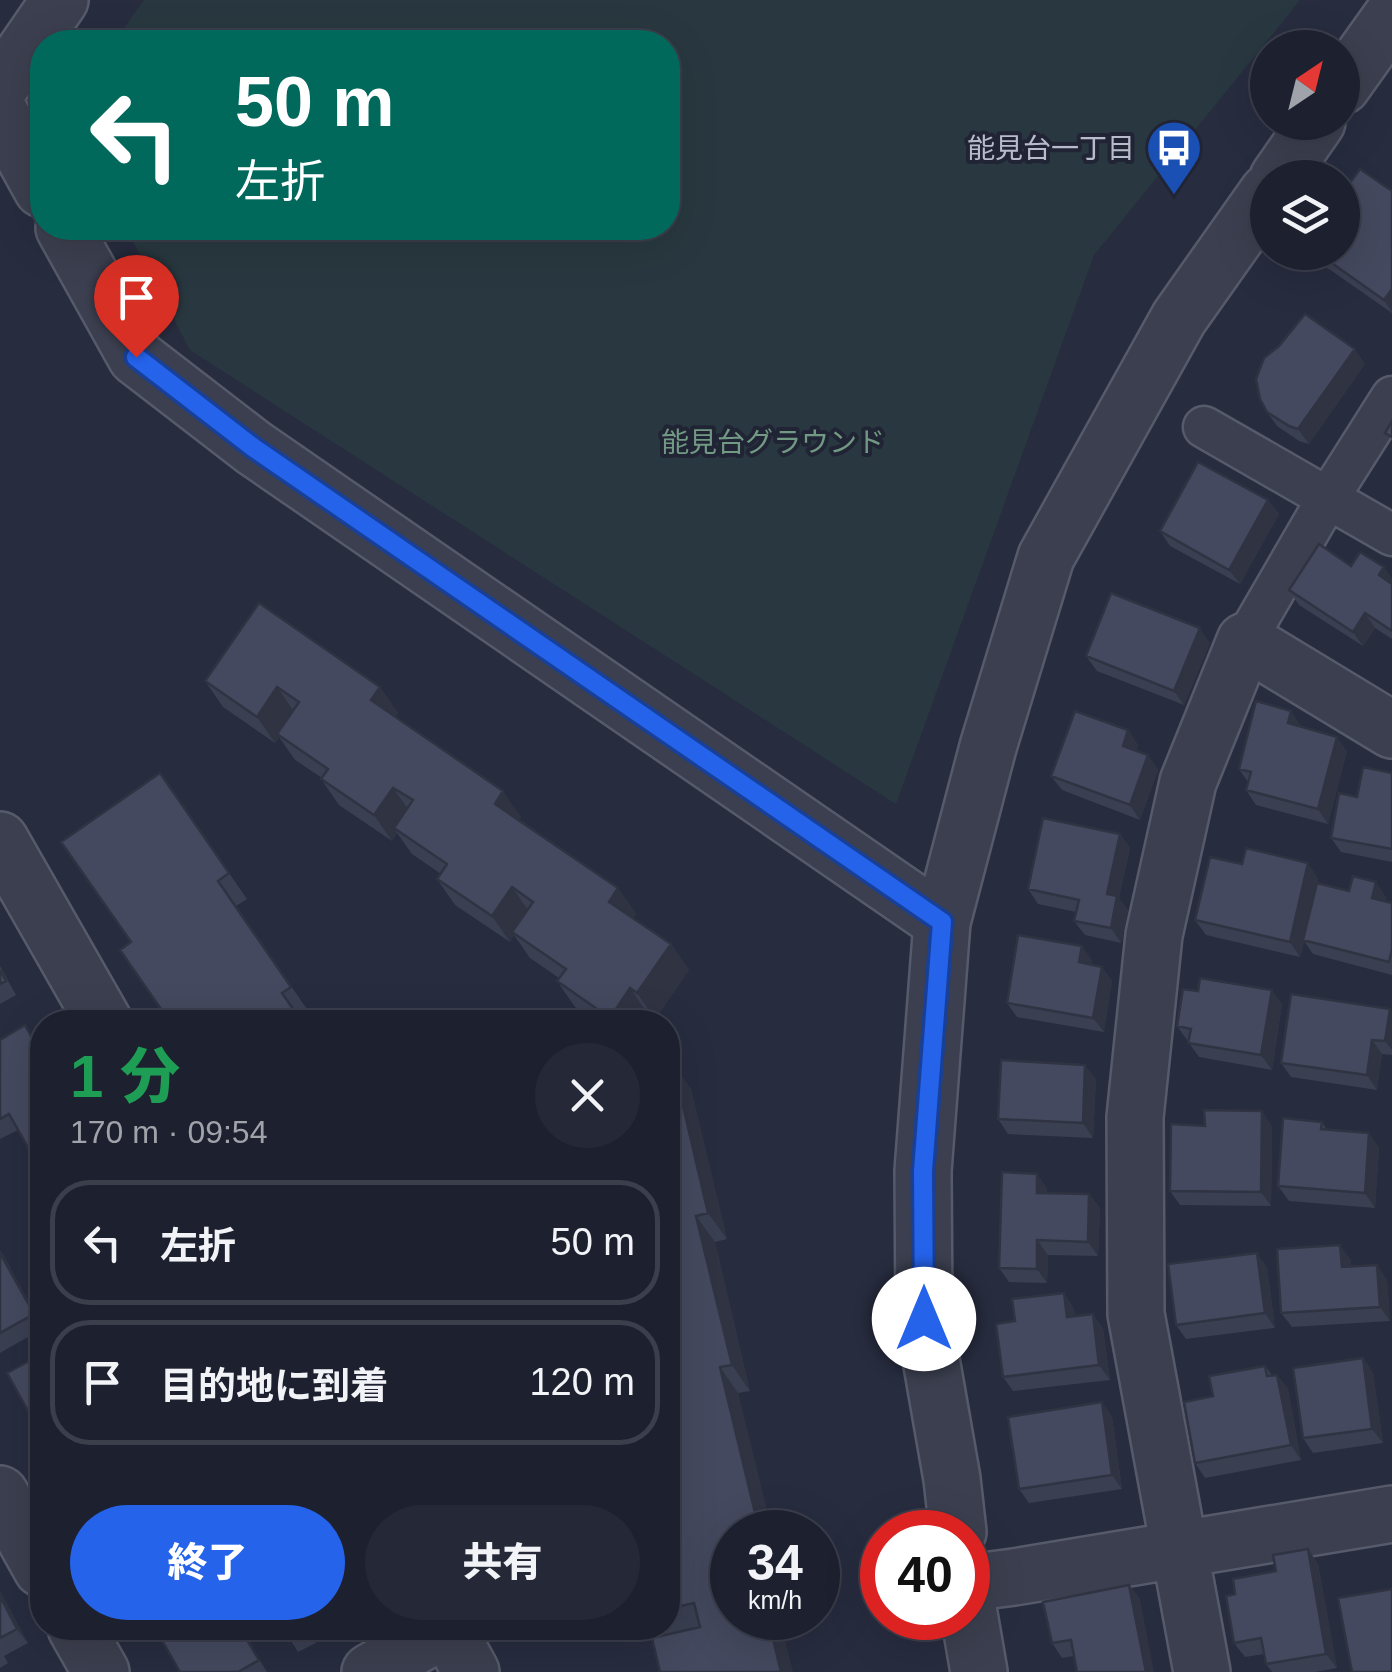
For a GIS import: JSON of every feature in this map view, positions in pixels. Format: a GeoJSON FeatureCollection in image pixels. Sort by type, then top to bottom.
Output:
{"type":"FeatureCollection","features":[{"type":"Feature","properties":{"kind":"street"},"geometry":{"type":"LineString","coordinates":[[40,30],[60,0]]}},
{"type":"Feature","properties":{"kind":"street"},"geometry":{"type":"LineString","coordinates":[[1360,61],[1392,16]]}},
{"type":"Feature","properties":{"kind":"street"},"geometry":{"type":"LineString","coordinates":[[0,88],[30,44]]}},
{"type":"Feature","properties":{"kind":"street"},"geometry":{"type":"LineString","coordinates":[[0,113],[30,167]]}},
{"type":"Feature","properties":{"kind":"street"},"geometry":{"type":"LineString","coordinates":[[956,1510],[924,1319],[923,1171],[942,922],[988,747],[1046,557],[1179,318],[1250,217]]}},
{"type":"Feature","properties":{"kind":"street"},"geometry":{"type":"LineString","coordinates":[[71,240],[136,357],[254,448],[942,922]]}},
{"type":"Feature","properties":{"kind":"street"},"geometry":{"type":"LineString","coordinates":[[1202,1672],[1136,1314],[1135,1117],[1154,935],[1188,782],[1245,641],[1392,397]]}},
{"type":"Feature","properties":{"kind":"street"},"geometry":{"type":"LineString","coordinates":[[1204,427],[1392,535]]}},
{"type":"Feature","properties":{"kind":"street"},"geometry":{"type":"LineString","coordinates":[[1245,641],[1392,730]]}},
{"type":"Feature","properties":{"kind":"street"},"geometry":{"type":"LineString","coordinates":[[2,849],[97,1010]]}},
{"type":"Feature","properties":{"kind":"street"},"geometry":{"type":"LineString","coordinates":[[0,1494],[30,1548]]}},
{"type":"Feature","properties":{"kind":"street"},"geometry":{"type":"LineString","coordinates":[[990,1581],[1392,1514]]}},
{"type":"Feature","properties":{"kind":"street"},"geometry":{"type":"LineString","coordinates":[[83,1640],[101,1672]]}},
{"type":"Feature","properties":{"kind":"street"},"geometry":{"type":"LineString","coordinates":[[370,1672],[426,1640]]}},
{"type":"Feature","properties":{"kind":"street"},"geometry":{"type":"LineString","coordinates":[[454,1640],[472,1672]]}},
{"type":"Feature","properties":{"kind":"street"},"geometry":{"type":"LineString","coordinates":[[974,1640],[979,1672]]}},
{"type":"Feature","properties":{"kind":"green space","name":"能見台グラウンド"},"geometry":{"type":"Polygon","coordinates":[[[144,0],[1300,0],[1276,30],[1250,30],[1250,62],[1094,255],[896,804],[190,350],[132,240],[680,240],[680,30],[123,30],[144,0]]]}},
{"type":"Feature","properties":{"kind":"building"},"geometry":{"type":"Polygon","coordinates":[[[1360,169],[1392,191],[1392,289],[1384,300],[1342,270],[1360,270],[1360,169]]]}},
{"type":"Feature","properties":{"kind":"building"},"geometry":{"type":"Polygon","coordinates":[[[1305,314],[1355,349],[1298,429],[1267,412],[1256,379],[1264,358],[1305,314]]]}},
{"type":"Feature","properties":{"kind":"building"},"geometry":{"type":"Polygon","coordinates":[[[1198,462],[1268,500],[1229,570],[1160,531],[1198,462]]]}},
{"type":"Feature","properties":{"kind":"building"},"geometry":{"type":"Polygon","coordinates":[[[1319,544],[1351,566],[1360,552],[1384,567],[1379,575],[1392,584],[1392,631],[1365,613],[1353,632],[1289,590],[1319,544]]]}},
{"type":"Feature","properties":{"kind":"building"},"geometry":{"type":"Polygon","coordinates":[[[1111,593],[1200,628],[1174,691],[1086,656],[1111,593]]]}},
{"type":"Feature","properties":{"kind":"building"},"geometry":{"type":"Polygon","coordinates":[[[259,603],[380,687],[371,700],[503,791],[495,804],[618,888],[609,902],[671,944],[637,993],[630,988],[615,1010],[599,1010],[557,981],[566,969],[512,932],[533,902],[512,887],[492,916],[437,879],[447,864],[394,828],[413,800],[393,788],[374,815],[321,779],[328,769],[277,734],[299,702],[277,687],[257,717],[205,681],[259,603]]]}},
{"type":"Feature","properties":{"kind":"building"},"geometry":{"type":"Polygon","coordinates":[[[1256,701],[1291,711],[1288,723],[1337,737],[1318,809],[1246,790],[1251,772],[1239,769],[1256,701]]]}},
{"type":"Feature","properties":{"kind":"building"},"geometry":{"type":"Polygon","coordinates":[[[1075,711],[1128,730],[1123,746],[1148,755],[1130,805],[1051,776],[1075,711]]]}},
{"type":"Feature","properties":{"kind":"building"},"geometry":{"type":"Polygon","coordinates":[[[1363,767],[1392,773],[1392,849],[1331,838],[1339,793],[1357,797],[1363,767]]]}},
{"type":"Feature","properties":{"kind":"building"},"geometry":{"type":"Polygon","coordinates":[[[160,773],[229,873],[218,881],[291,987],[282,993],[294,1010],[162,1010],[120,950],[131,942],[61,842],[160,773]]]}},
{"type":"Feature","properties":{"kind":"building"},"geometry":{"type":"Polygon","coordinates":[[[1043,818],[1120,834],[1107,894],[1117,896],[1111,928],[1074,921],[1079,900],[1028,889],[1043,818]]]}},
{"type":"Feature","properties":{"kind":"building"},"geometry":{"type":"Polygon","coordinates":[[[1246,848],[1308,863],[1290,942],[1195,920],[1210,857],[1242,864],[1246,848]]]}},
{"type":"Feature","properties":{"kind":"building"},"geometry":{"type":"Polygon","coordinates":[[[1353,876],[1376,882],[1372,898],[1392,903],[1389,962],[1303,940],[1317,883],[1349,891],[1353,876]]]}},
{"type":"Feature","properties":{"kind":"building"},"geometry":{"type":"Polygon","coordinates":[[[1018,935],[1082,946],[1079,962],[1102,967],[1093,1018],[1007,1003],[1018,935]]]}},
{"type":"Feature","properties":{"kind":"building"},"geometry":{"type":"Polygon","coordinates":[[[1200,978],[1272,990],[1261,1055],[1188,1043],[1191,1029],[1177,1026],[1183,989],[1198,991],[1200,978]]]}},
{"type":"Feature","properties":{"kind":"building"},"geometry":{"type":"Polygon","coordinates":[[[1291,994],[1390,1009],[1385,1041],[1372,1040],[1367,1075],[1281,1063],[1291,994]]]}},
{"type":"Feature","properties":{"kind":"building"},"geometry":{"type":"Polygon","coordinates":[[[25,1025],[30,1034],[30,1151],[9,1114],[0,1119],[0,1040],[25,1025]]]}},
{"type":"Feature","properties":{"kind":"building"},"geometry":{"type":"Polygon","coordinates":[[[1001,1060],[1085,1065],[1083,1123],[998,1119],[1001,1060]]]}},
{"type":"Feature","properties":{"kind":"building"},"geometry":{"type":"Polygon","coordinates":[[[680,1093],[708,1213],[696,1216],[732,1365],[720,1367],[754,1510],[710,1510],[710,1640],[773,1640],[781,1672],[660,1672],[652,1640],[680,1640],[680,1632],[700,1627],[694,1603],[680,1606],[680,1093]]]}},
{"type":"Feature","properties":{"kind":"building"},"geometry":{"type":"Polygon","coordinates":[[[1204,1110],[1262,1111],[1261,1192],[1170,1191],[1171,1124],[1205,1126],[1204,1110]]]}},
{"type":"Feature","properties":{"kind":"building"},"geometry":{"type":"Polygon","coordinates":[[[1283,1118],[1322,1122],[1321,1129],[1369,1133],[1365,1193],[1278,1186],[1283,1118]]]}},
{"type":"Feature","properties":{"kind":"building"},"geometry":{"type":"Polygon","coordinates":[[[1002,1172],[1037,1174],[1037,1193],[1089,1194],[1088,1242],[1037,1240],[1037,1269],[999,1268],[1002,1172]]]}},
{"type":"Feature","properties":{"kind":"building"},"geometry":{"type":"Polygon","coordinates":[[[1340,1245],[1342,1267],[1377,1265],[1380,1307],[1281,1313],[1277,1249],[1340,1245]]]}},
{"type":"Feature","properties":{"kind":"building"},"geometry":{"type":"Polygon","coordinates":[[[0,1253],[30,1307],[30,1316],[0,1333],[0,1253]]]}},
{"type":"Feature","properties":{"kind":"building"},"geometry":{"type":"Polygon","coordinates":[[[1257,1253],[1265,1313],[1176,1325],[1168,1264],[1257,1253]]]}},
{"type":"Feature","properties":{"kind":"building"},"geometry":{"type":"Polygon","coordinates":[[[1064,1293],[1067,1317],[1093,1314],[1099,1365],[1003,1377],[996,1324],[1015,1321],[1012,1299],[1064,1293]]]}},
{"type":"Feature","properties":{"kind":"building"},"geometry":{"type":"Polygon","coordinates":[[[1363,1358],[1372,1429],[1303,1438],[1293,1368],[1363,1358]]]}},
{"type":"Feature","properties":{"kind":"building"},"geometry":{"type":"Polygon","coordinates":[[[30,1361],[30,1414],[7,1373],[30,1361]]]}},
{"type":"Feature","properties":{"kind":"building"},"geometry":{"type":"Polygon","coordinates":[[[1265,1366],[1267,1376],[1277,1375],[1291,1445],[1195,1463],[1184,1402],[1213,1396],[1209,1376],[1265,1366]]]}},
{"type":"Feature","properties":{"kind":"building"},"geometry":{"type":"Polygon","coordinates":[[[1102,1402],[1112,1475],[1019,1489],[1008,1417],[1102,1402]]]}},
{"type":"Feature","properties":{"kind":"building"},"geometry":{"type":"Polygon","coordinates":[[[1308,1549],[1326,1654],[1266,1664],[1261,1638],[1234,1643],[1226,1596],[1235,1594],[1233,1579],[1276,1571],[1273,1555],[1308,1549]]]}},
{"type":"Feature","properties":{"kind":"building"},"geometry":{"type":"Polygon","coordinates":[[[1129,1585],[1146,1672],[1077,1672],[1071,1640],[1052,1643],[1043,1602],[1129,1585]]]}},
{"type":"Feature","properties":{"kind":"building"},"geometry":{"type":"Polygon","coordinates":[[[1392,1589],[1392,1672],[1352,1672],[1338,1598],[1392,1589]]]}},
{"type":"Feature","properties":{"kind":"building"},"geometry":{"type":"Polygon","coordinates":[[[0,1596],[17,1629],[0,1638],[0,1596]]]}},
{"type":"Feature","properties":{"kind":"building"},"geometry":{"type":"Polygon","coordinates":[[[162,1640],[247,1640],[259,1660],[238,1672],[180,1672],[162,1640]]]}},
{"type":"Feature","properties":{"kind":"place","name":"能見台一丁目"},"geometry":{"type":"Point","coordinates":[1174,197]}},
{"type":"Feature","properties":{"kind":"route"},"geometry":{"type":"LineString","coordinates":[[136,357],[254,448],[942,922],[923,1171],[924,1319]]}}]}
